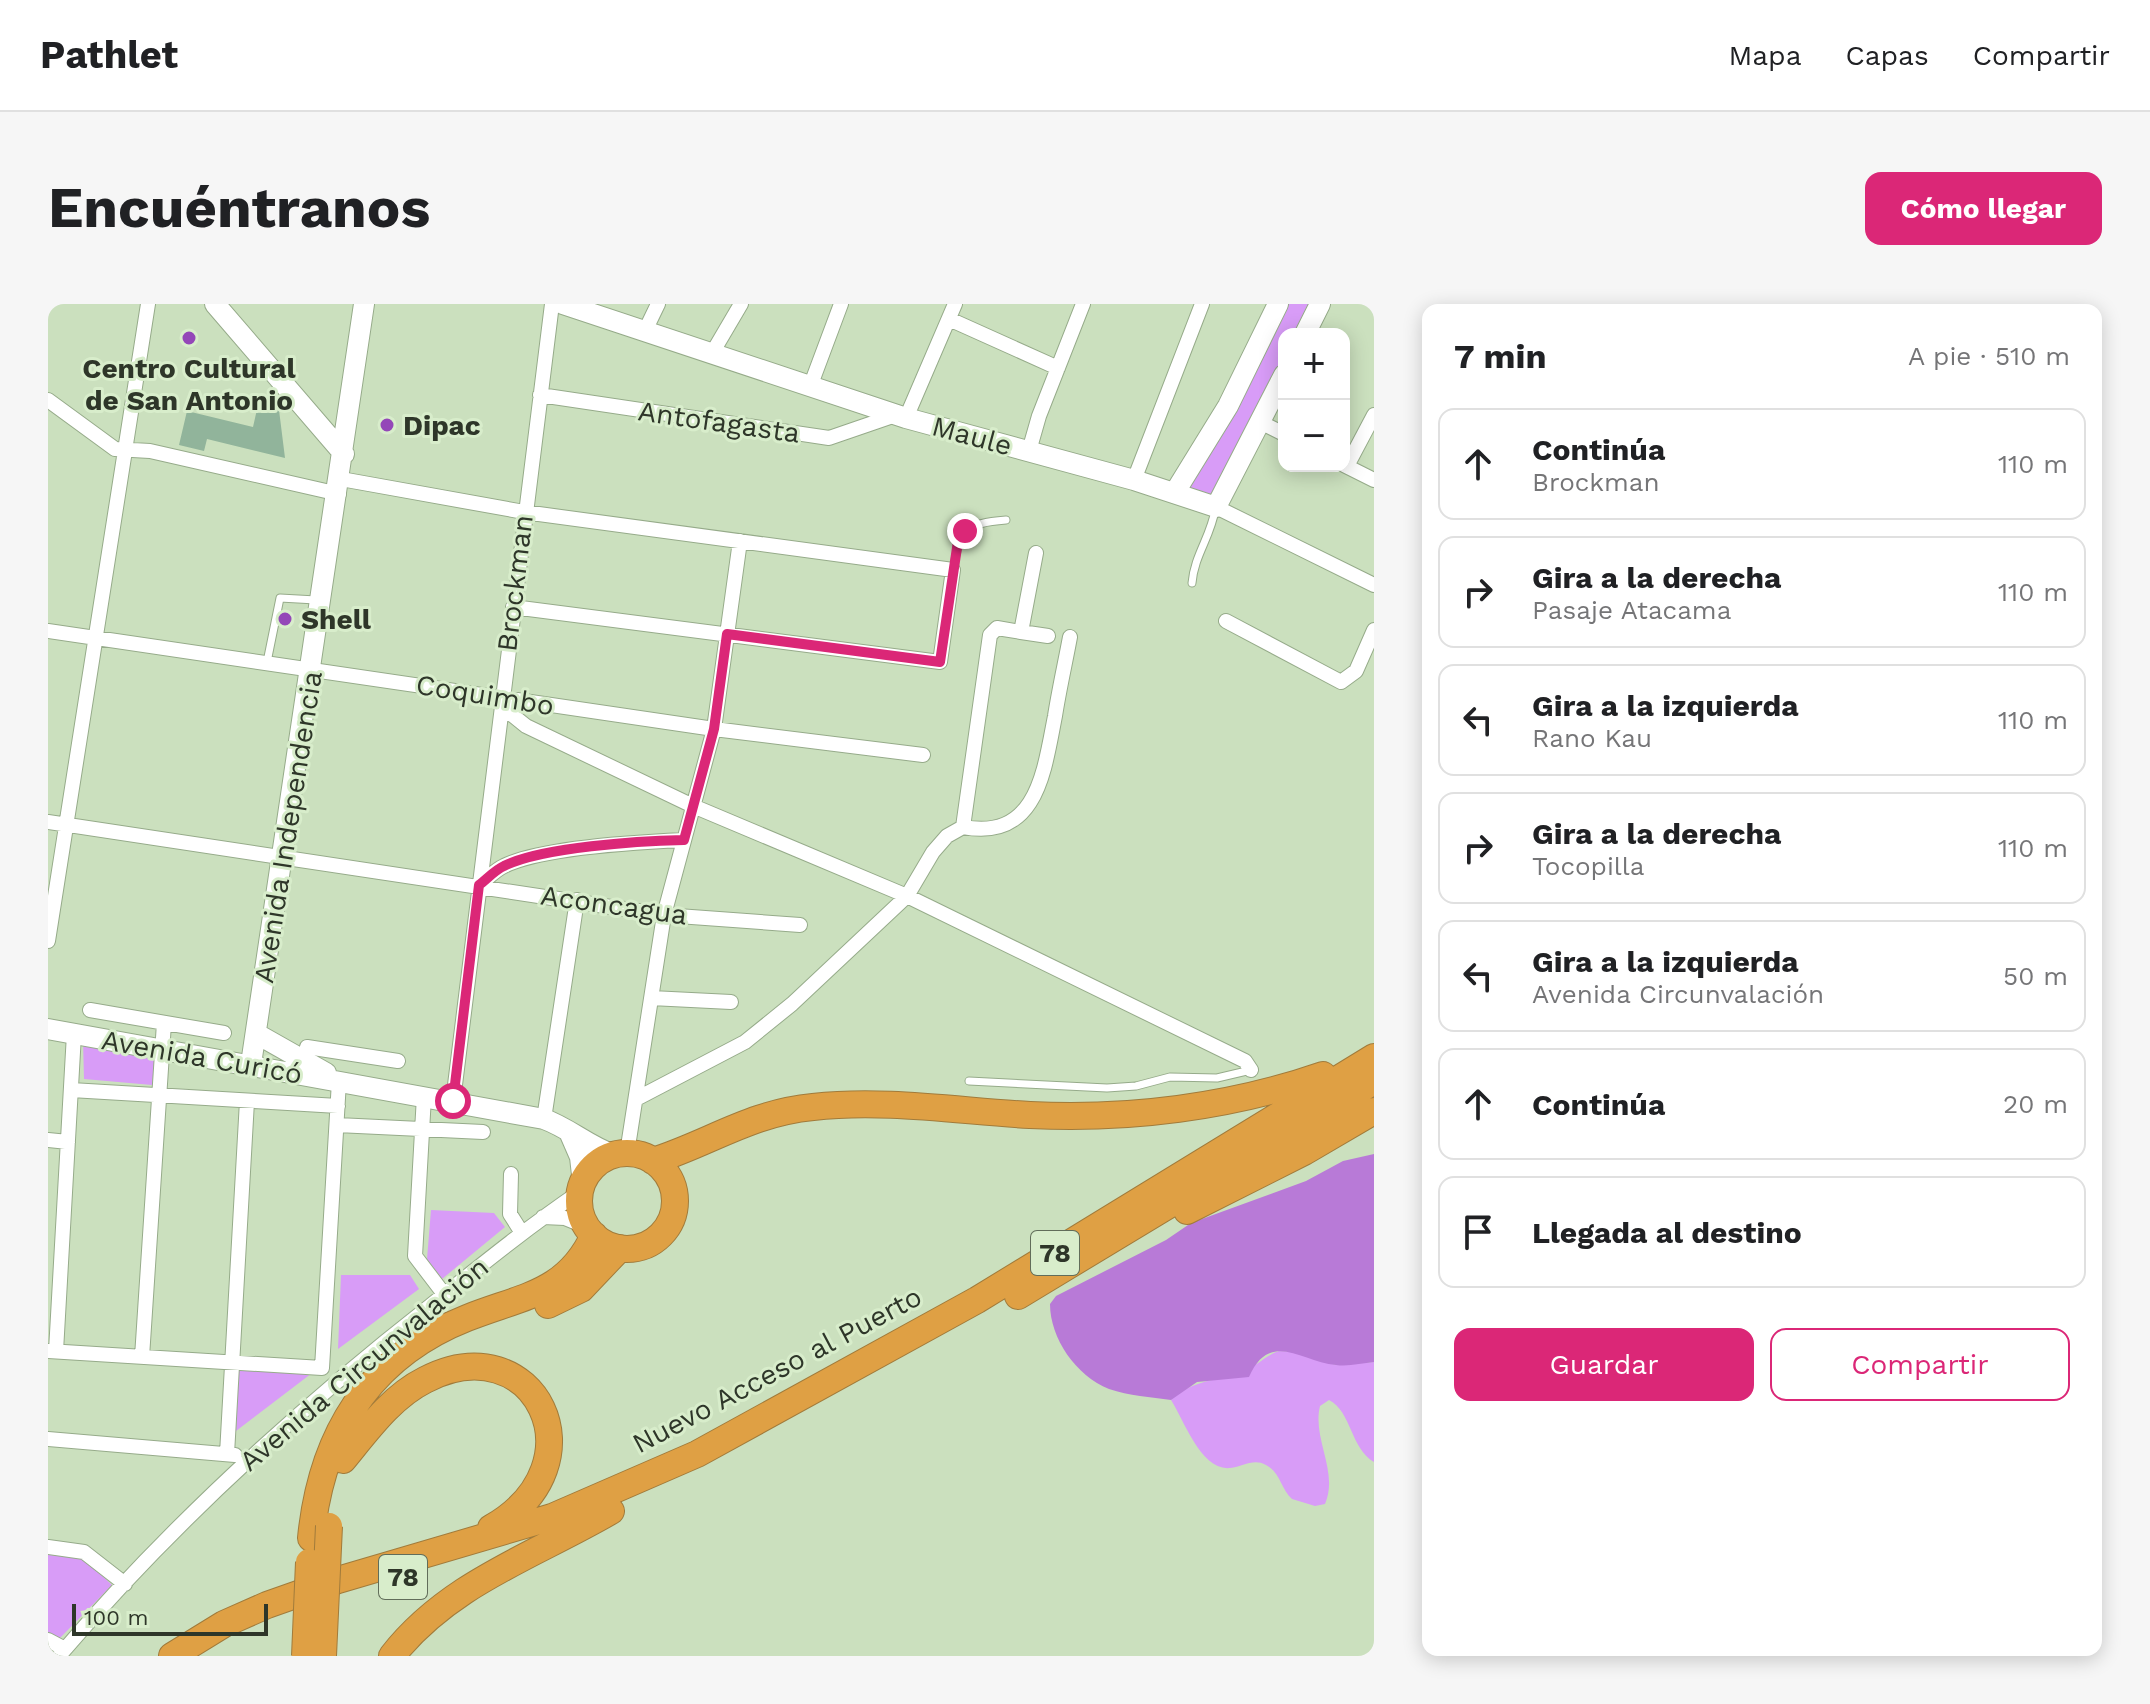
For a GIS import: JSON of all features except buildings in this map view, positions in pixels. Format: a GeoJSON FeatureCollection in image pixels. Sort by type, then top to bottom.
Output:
{"type":"FeatureCollection","features":[{"type":"Feature","properties":{"kind":"highway"},"geometry":{"type":"LineString","coordinates":[[620,1248],[591,1231],[580,1210],[582,1188],[595,1166],[620,1154],[653,1161],[740,1123],[810,1107],[862,1104],[1032,1115],[1128,1114],[1202,1104],[1284,1087],[1374,1056]]}},
{"type":"Feature","properties":{"kind":"highway","name":"Nuevo Acceso al Puerto"},"geometry":{"type":"LineString","coordinates":[[172,1656],[224,1624],[267,1605],[590,1502],[729,1437],[977,1300],[1374,1056]]}},
{"type":"Feature","properties":{"kind":"highway","name":"Nuevo Acceso al Puerto"},"geometry":{"type":"LineString","coordinates":[[200,1656],[278,1618],[611,1511],[704,1467],[1109,1243],[1374,1081]]}},
{"type":"Feature","properties":{"kind":"highway"},"geometry":{"type":"LineString","coordinates":[[1109,1243],[1234,1188],[1374,1111]]}},
{"type":"Feature","properties":{"kind":"highway"},"geometry":{"type":"LineString","coordinates":[[305,1656],[320,1532],[343,1460],[371,1409],[414,1365],[457,1339],[571,1295],[620,1248],[652,1242],[672,1218],[673,1186],[653,1161]]}},
{"type":"Feature","properties":{"kind":"highway"},"geometry":{"type":"LineString","coordinates":[[323,1656],[320,1532],[316,1496],[329,1450],[345,1419],[375,1378],[416,1344],[447,1326],[564,1279],[581,1261],[591,1231]]}},
{"type":"Feature","properties":{"kind":"highway"},"geometry":{"type":"LineString","coordinates":[[343,1460],[388,1408],[424,1380],[463,1367],[500,1370],[515,1378],[538,1402],[546,1418],[550,1454],[545,1472],[538,1487],[513,1514],[452,1548]]}},
{"type":"Feature","properties":{"kind":"highway"},"geometry":{"type":"LineString","coordinates":[[392,1656],[416,1628],[468,1586],[611,1511]]}},
{"type":"Feature","properties":{"kind":"main road"},"geometry":{"type":"LineString","coordinates":[[215,304],[344,454]]}},
{"type":"Feature","properties":{"kind":"main road","name":"Avenida Independencia"},"geometry":{"type":"LineString","coordinates":[[251,1064],[340,487],[364,304]]}},
{"type":"Feature","properties":{"kind":"main road","name":"Maule"},"geometry":{"type":"LineString","coordinates":[[563,304],[901,417],[1134,480],[1216,507]]}},
{"type":"Feature","properties":{"kind":"main road"},"geometry":{"type":"LineString","coordinates":[[1175,492],[1228,406],[1278,304]]}},
{"type":"Feature","properties":{"kind":"main road"},"geometry":{"type":"LineString","coordinates":[[1308,328],[1320,304]]}},
{"type":"Feature","properties":{"kind":"main road"},"geometry":{"type":"LineString","coordinates":[[1216,507],[1278,387]]}},
{"type":"Feature","properties":{"kind":"main road","name":"Avenida Curicó"},"geometry":{"type":"LineString","coordinates":[[48,1029],[544,1119],[560,1125],[570,1134],[620,1154]]}},
{"type":"Feature","properties":{"kind":"main road"},"geometry":{"type":"LineString","coordinates":[[257,1034],[348,1082]]}},
{"type":"Feature","properties":{"kind":"main road"},"geometry":{"type":"LineString","coordinates":[[570,1134],[582,1163],[582,1188]]}},
{"type":"Feature","properties":{"kind":"street"},"geometry":{"type":"LineString","coordinates":[[48,941],[148,304]]}},
{"type":"Feature","properties":{"kind":"street","name":"Brockman"},"geometry":{"type":"LineString","coordinates":[[453,1101],[552,304]]}},
{"type":"Feature","properties":{"kind":"street"},"geometry":{"type":"LineString","coordinates":[[644,333],[658,304]]}},
{"type":"Feature","properties":{"kind":"street"},"geometry":{"type":"LineString","coordinates":[[711,355],[741,304]]}},
{"type":"Feature","properties":{"kind":"street"},"geometry":{"type":"LineString","coordinates":[[810,387],[841,304]]}},
{"type":"Feature","properties":{"kind":"street"},"geometry":{"type":"LineString","coordinates":[[901,417],[955,304]]}},
{"type":"Feature","properties":{"kind":"street"},"geometry":{"type":"LineString","coordinates":[[1029,451],[1083,304]]}},
{"type":"Feature","properties":{"kind":"street"},"geometry":{"type":"LineString","coordinates":[[1134,480],[1202,304]]}},
{"type":"Feature","properties":{"kind":"street"},"geometry":{"type":"LineString","coordinates":[[949,319],[1058,368]]}},
{"type":"Feature","properties":{"kind":"street","name":"Antofagasta"},"geometry":{"type":"LineString","coordinates":[[540,395],[829,438],[901,417]]}},
{"type":"Feature","properties":{"kind":"street"},"geometry":{"type":"LineString","coordinates":[[48,400],[104,442],[124,451],[150,451],[340,487],[953,570],[940,662],[513,607]]}},
{"type":"Feature","properties":{"kind":"street"},"geometry":{"type":"LineString","coordinates":[[1350,459],[1374,415]]}},
{"type":"Feature","properties":{"kind":"street"},"geometry":{"type":"LineString","coordinates":[[1260,422],[1278,431]]}},
{"type":"Feature","properties":{"kind":"street"},"geometry":{"type":"LineString","coordinates":[[1350,468],[1374,480]]}},
{"type":"Feature","properties":{"kind":"street","name":"Maule"},"geometry":{"type":"LineString","coordinates":[[1216,507],[1374,585]]}},
{"type":"Feature","properties":{"kind":"street"},"geometry":{"type":"LineString","coordinates":[[620,1154],[636,1099],[664,915],[714,729],[740,541]]}},
{"type":"Feature","properties":{"kind":"street"},"geometry":{"type":"LineString","coordinates":[[1021,632],[1036,553]]}},
{"type":"Feature","properties":{"kind":"street"},"geometry":{"type":"LineString","coordinates":[[1226,621],[1341,682],[1356,671],[1374,630]]}},
{"type":"Feature","properties":{"kind":"street"},"geometry":{"type":"LineString","coordinates":[[963,827],[990,635],[997,628],[1048,636]]}},
{"type":"Feature","properties":{"kind":"street","name":"Coquimbo"},"geometry":{"type":"LineString","coordinates":[[48,631],[714,729],[923,755]]}},
{"type":"Feature","properties":{"kind":"street"},"geometry":{"type":"LineString","coordinates":[[636,1099],[745,1042],[792,1004],[907,896],[933,852],[947,836],[963,827],[997,829],[1015,820],[1030,804],[1049,751],[1070,637]]}},
{"type":"Feature","properties":{"kind":"street"},"geometry":{"type":"LineString","coordinates":[[502,698],[511,714],[526,726],[693,806],[907,896],[1245,1061],[1251,1070]]}},
{"type":"Feature","properties":{"kind":"street","name":"Aconcagua"},"geometry":{"type":"LineString","coordinates":[[48,822],[664,915],[800,925]]}},
{"type":"Feature","properties":{"kind":"street"},"geometry":{"type":"LineString","coordinates":[[479,885],[504,866],[529,859],[618,844],[684,840]]}},
{"type":"Feature","properties":{"kind":"street"},"geometry":{"type":"LineString","coordinates":[[544,1119],[577,900]]}},
{"type":"Feature","properties":{"kind":"street"},"geometry":{"type":"LineString","coordinates":[[651,998],[731,1002]]}},
{"type":"Feature","properties":{"kind":"street","name":"Avenida Curicó"},"geometry":{"type":"LineString","coordinates":[[90,1010],[224,1033]]}},
{"type":"Feature","properties":{"kind":"street"},"geometry":{"type":"LineString","coordinates":[[142,1357],[164,1023]]}},
{"type":"Feature","properties":{"kind":"street"},"geometry":{"type":"LineString","coordinates":[[74,1034],[68,1142],[55,1254],[52,1351],[322,1368]]}},
{"type":"Feature","properties":{"kind":"street","name":"Avenida Curicó"},"geometry":{"type":"LineString","coordinates":[[307,1047],[398,1061]]}},
{"type":"Feature","properties":{"kind":"street"},"geometry":{"type":"LineString","coordinates":[[332,1383],[322,1368],[338,1106],[361,1056]]}},
{"type":"Feature","properties":{"kind":"street","name":"Avenida Curicó"},"geometry":{"type":"LineString","coordinates":[[71,1090],[338,1106]]}},
{"type":"Feature","properties":{"kind":"street"},"geometry":{"type":"LineString","coordinates":[[424,1096],[415,1256],[444,1294]]}},
{"type":"Feature","properties":{"kind":"street"},"geometry":{"type":"LineString","coordinates":[[227,1454],[247,1101]]}},
{"type":"Feature","properties":{"kind":"street"},"geometry":{"type":"LineString","coordinates":[[337,1125],[483,1132]]}},
{"type":"Feature","properties":{"kind":"street"},"geometry":{"type":"LineString","coordinates":[[48,1140],[68,1142]]}},
{"type":"Feature","properties":{"kind":"street"},"geometry":{"type":"LineString","coordinates":[[511,1174],[510,1214],[522,1233]]}},
{"type":"Feature","properties":{"kind":"street","name":"Avenida Circunvalación"},"geometry":{"type":"LineString","coordinates":[[62,1652],[250,1457],[332,1383],[582,1188]]}},
{"type":"Feature","properties":{"kind":"street"},"geometry":{"type":"LineString","coordinates":[[543,1217],[565,1218],[591,1231]]}},
{"type":"Feature","properties":{"kind":"street"},"geometry":{"type":"LineString","coordinates":[[48,1439],[250,1457]]}},
{"type":"Feature","properties":{"kind":"street"},"geometry":{"type":"LineString","coordinates":[[48,1547],[74,1549],[92,1556],[125,1584]]}},
{"type":"Feature","properties":{"kind":"street"},"geometry":{"type":"LineString","coordinates":[[48,1640],[62,1652]]}},
{"type":"Feature","properties":{"kind":"lane"},"geometry":{"type":"LineString","coordinates":[[1192,583],[1194,562],[1213,524],[1216,507]]}},
{"type":"Feature","properties":{"kind":"lane"},"geometry":{"type":"LineString","coordinates":[[953,570],[958,541],[965,531],[987,522],[1006,520]]}},
{"type":"Feature","properties":{"kind":"lane"},"geometry":{"type":"LineString","coordinates":[[267,662],[280,598],[322,601]]}},
{"type":"Feature","properties":{"kind":"lane"},"geometry":{"type":"LineString","coordinates":[[969,1081],[1107,1088],[1136,1086],[1170,1077],[1217,1078],[1251,1070]]}},
{"type":"Feature","properties":{"kind":"shaded area"},"geometry":{"type":"Polygon","coordinates":[[[1287,304],[1313,304],[1301,328],[1278,328],[1278,375],[1214,500],[1186,488],[1287,304]]]}},
{"type":"Feature","properties":{"kind":"shaded area"},"geometry":{"type":"Polygon","coordinates":[[[83,1040],[155,1055],[152,1085],[84,1079],[83,1040]]]}},
{"type":"Feature","properties":{"kind":"shaded area"},"geometry":{"type":"Polygon","coordinates":[[[1374,1154],[1374,1362],[1336,1365],[1277,1351],[1267,1354],[1257,1363],[1249,1377],[1197,1382],[1171,1400],[1109,1389],[1086,1375],[1067,1354],[1051,1317],[1050,1304],[1056,1296],[1166,1240],[1191,1223],[1306,1181],[1343,1161],[1374,1154]]]}},
{"type":"Feature","properties":{"kind":"shaded area"},"geometry":{"type":"Polygon","coordinates":[[[431,1210],[494,1213],[505,1227],[442,1279],[427,1259],[431,1210]]]}},
{"type":"Feature","properties":{"kind":"shaded area"},"geometry":{"type":"Polygon","coordinates":[[[341,1275],[410,1275],[419,1289],[338,1349],[341,1275]]]}},
{"type":"Feature","properties":{"kind":"shaded area"},"geometry":{"type":"Polygon","coordinates":[[[1279,1351],[1298,1352],[1336,1365],[1374,1362],[1374,1462],[1360,1448],[1337,1406],[1329,1400],[1320,1406],[1319,1431],[1329,1479],[1325,1504],[1315,1506],[1292,1499],[1271,1468],[1261,1463],[1230,1468],[1210,1461],[1194,1443],[1171,1400],[1190,1387],[1242,1372],[1279,1351]]]}},
{"type":"Feature","properties":{"kind":"shaded area"},"geometry":{"type":"Polygon","coordinates":[[[239,1366],[316,1370],[236,1431],[239,1366]]]}},
{"type":"Feature","properties":{"kind":"shaded area"},"geometry":{"type":"Polygon","coordinates":[[[48,1555],[82,1557],[112,1585],[59,1639],[48,1634],[48,1555]]]}},
{"type":"Feature","properties":{"kind":"place","name":"Centro Cultural de San Antonio"},"geometry":{"type":"Point","coordinates":[189,338]}},
{"type":"Feature","properties":{"kind":"place","name":"Dipac"},"geometry":{"type":"Point","coordinates":[387,425]}},
{"type":"Feature","properties":{"kind":"place","name":"Shell"},"geometry":{"type":"Point","coordinates":[285,619]}},
{"type":"Feature","properties":{"kind":"route"},"geometry":{"type":"LineString","coordinates":[[453,1101],[479,885],[504,866],[529,859],[585,848],[684,840],[714,729],[727,634],[940,662],[958,541],[965,531]]}}]}
